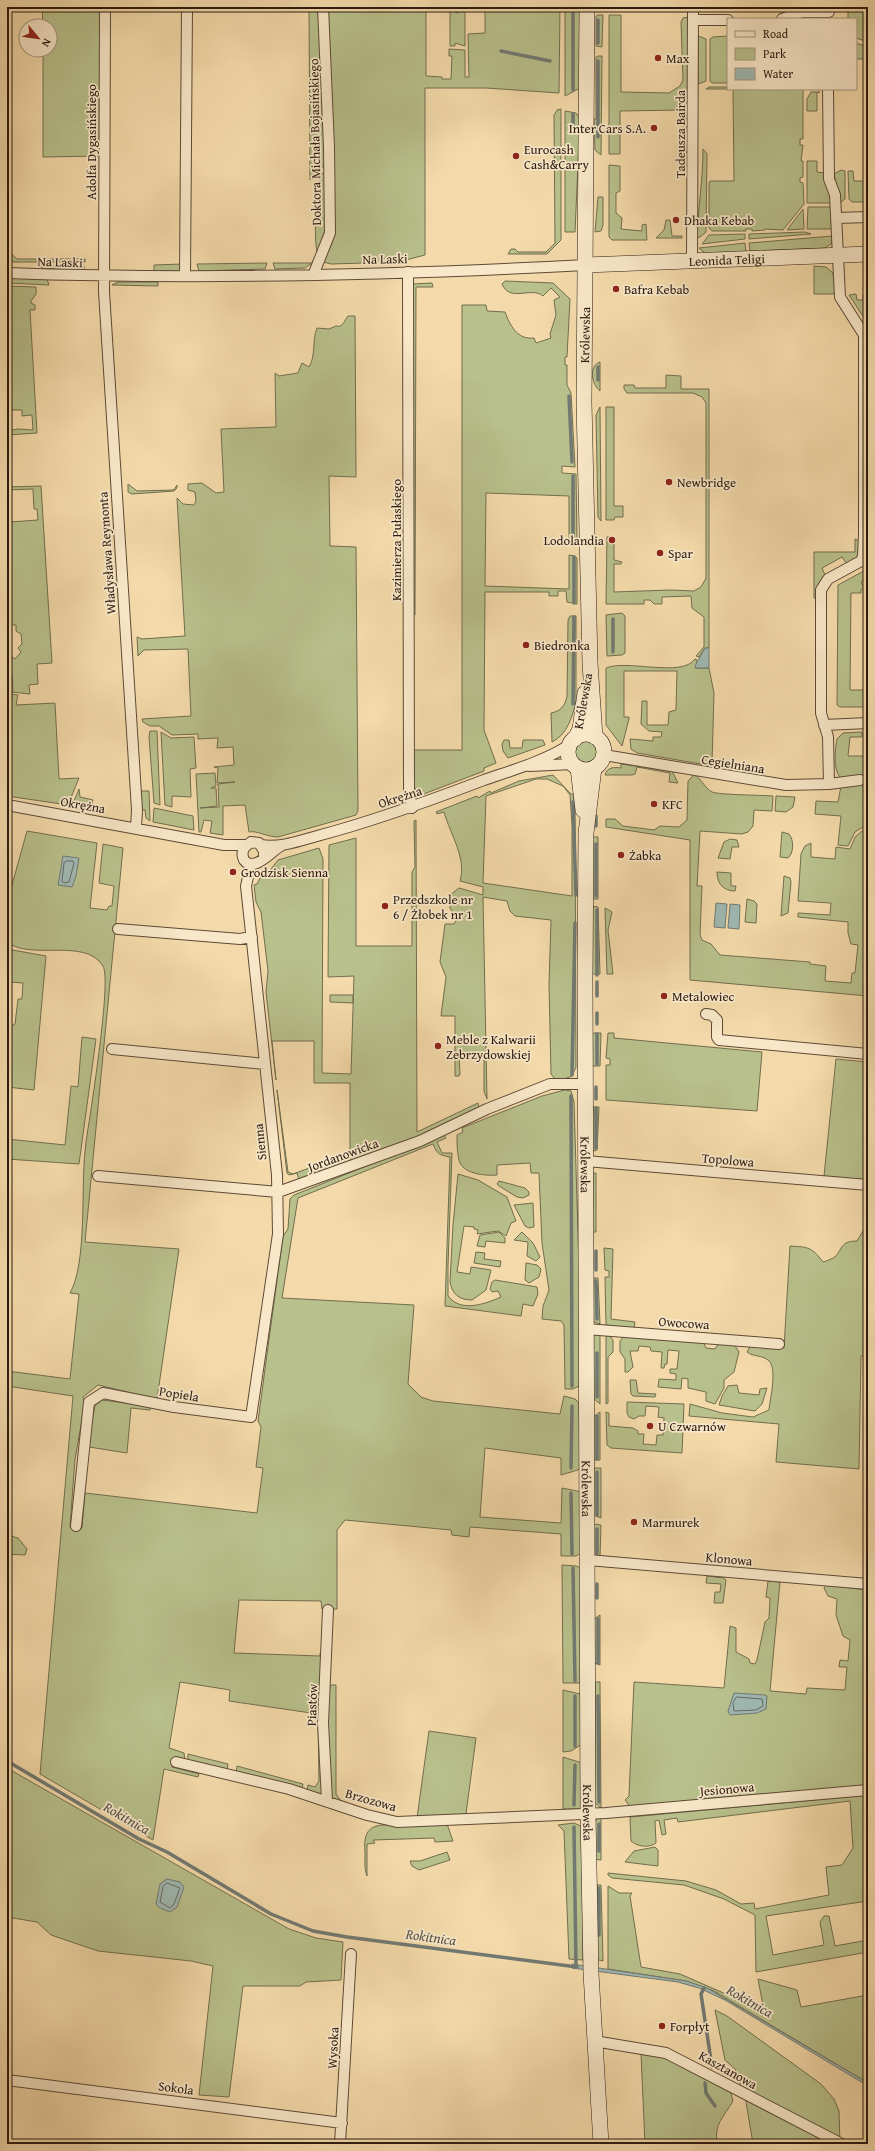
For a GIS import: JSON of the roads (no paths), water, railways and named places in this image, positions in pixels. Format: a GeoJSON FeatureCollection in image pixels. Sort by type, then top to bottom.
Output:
{"type":"FeatureCollection","features":[{"type":"Feature","properties":{"kind":"main road","name":"Królewska"},"geometry":{"type":"LineString","coordinates":[[587,7],[584,402],[590,663],[595,737]]}},
{"type":"Feature","properties":{"kind":"main road","name":"Leonida Teligi"},"geometry":{"type":"LineString","coordinates":[[586,265],[868,254]]}},
{"type":"Feature","properties":{"kind":"main road","name":"Królewska"},"geometry":{"type":"LineString","coordinates":[[573,741],[580,729],[590,663]]}},
{"type":"Feature","properties":{"kind":"main road"},"geometry":{"type":"LineString","coordinates":[[585,734],[595,737],[602,744],[604,754],[602,760],[594,768],[585,770],[575,766],[569,754],[573,741],[585,734]]}},
{"type":"Feature","properties":{"kind":"main road","name":"Królewska"},"geometry":{"type":"LineString","coordinates":[[575,766],[586,833]]}},
{"type":"Feature","properties":{"kind":"main road","name":"Królewska"},"geometry":{"type":"LineString","coordinates":[[594,768],[586,833],[588,1814],[590,1972],[601,2144]]}},
{"type":"Feature","properties":{"kind":"street","name":"Adolfa Dygasińskiego"},"geometry":{"type":"LineString","coordinates":[[104,7],[105,276]]}},
{"type":"Feature","properties":{"kind":"street"},"geometry":{"type":"LineString","coordinates":[[184,276],[187,7]]}},
{"type":"Feature","properties":{"kind":"street","name":"Doktora Michała Bojasińskiego"},"geometry":{"type":"LineString","coordinates":[[314,273],[330,233],[330,147],[323,7]]}},
{"type":"Feature","properties":{"kind":"street","name":"Tadeusza Bairda"},"geometry":{"type":"LineString","coordinates":[[692,262],[693,7]]}},
{"type":"Feature","properties":{"kind":"street"},"geometry":{"type":"LineString","coordinates":[[785,18],[802,12],[829,13]]}},
{"type":"Feature","properties":{"kind":"street"},"geometry":{"type":"LineString","coordinates":[[694,20],[727,20]]}},
{"type":"Feature","properties":{"kind":"street"},"geometry":{"type":"LineString","coordinates":[[828,90],[829,179],[835,195],[840,299],[864,335],[866,534],[862,561],[828,579],[821,590],[820,713],[828,743],[829,784]]}},
{"type":"Feature","properties":{"kind":"street"},"geometry":{"type":"LineString","coordinates":[[837,218],[868,217]]}},
{"type":"Feature","properties":{"kind":"street","name":"Na Laski"},"geometry":{"type":"LineString","coordinates":[[7,273],[105,276],[184,276],[408,272],[586,265]]}},
{"type":"Feature","properties":{"kind":"street","name":"Kazimierza Pułaskiego"},"geometry":{"type":"LineString","coordinates":[[408,272],[409,793],[412,808]]}},
{"type":"Feature","properties":{"kind":"street","name":"Władysława Reymonta"},"geometry":{"type":"LineString","coordinates":[[105,276],[104,292],[136,802],[136,828]]}},
{"type":"Feature","properties":{"kind":"street"},"geometry":{"type":"LineString","coordinates":[[824,725],[868,723]]}},
{"type":"Feature","properties":{"kind":"street","name":"Okrężna"},"geometry":{"type":"LineString","coordinates":[[264,858],[272,851],[285,844],[412,808],[560,751],[573,741]]}},
{"type":"Feature","properties":{"kind":"street","name":"Cegielniana"},"geometry":{"type":"LineString","coordinates":[[604,754],[776,784],[829,784],[860,780]]}},
{"type":"Feature","properties":{"kind":"street","name":"Okrężna"},"geometry":{"type":"LineString","coordinates":[[520,767],[575,766]]}},
{"type":"Feature","properties":{"kind":"street","name":"Okrężna"},"geometry":{"type":"LineString","coordinates":[[7,806],[136,828],[244,850]]}},
{"type":"Feature","properties":{"kind":"street"},"geometry":{"type":"LineString","coordinates":[[253,842],[261,845],[264,851],[264,858],[258,863],[251,864],[245,860],[244,850],[253,842]]}},
{"type":"Feature","properties":{"kind":"street","name":"Okrężna"},"geometry":{"type":"LineString","coordinates":[[261,845],[285,844]]}},
{"type":"Feature","properties":{"kind":"street","name":"Sienna"},"geometry":{"type":"LineString","coordinates":[[251,864],[246,886],[278,1192],[278,1234],[251,1417]]}},
{"type":"Feature","properties":{"kind":"street"},"geometry":{"type":"LineString","coordinates":[[118,929],[240,939],[252,937]]}},
{"type":"Feature","properties":{"kind":"street"},"geometry":{"type":"LineString","coordinates":[[706,1014],[712,1015],[717,1020],[717,1038],[719,1040],[868,1054]]}},
{"type":"Feature","properties":{"kind":"street"},"geometry":{"type":"LineString","coordinates":[[112,1049],[265,1064]]}},
{"type":"Feature","properties":{"kind":"street","name":"Jordanowicka"},"geometry":{"type":"LineString","coordinates":[[98,1176],[278,1192],[420,1141],[487,1109],[550,1084],[586,1084]]}},
{"type":"Feature","properties":{"kind":"street","name":"Topolowa"},"geometry":{"type":"LineString","coordinates":[[586,1161],[868,1185]]}},
{"type":"Feature","properties":{"kind":"street","name":"Owocowa"},"geometry":{"type":"LineString","coordinates":[[586,1329],[779,1344]]}},
{"type":"Feature","properties":{"kind":"street","name":"Popiela"},"geometry":{"type":"LineString","coordinates":[[76,1526],[89,1402],[103,1393],[174,1407],[251,1417]]}},
{"type":"Feature","properties":{"kind":"street","name":"Klonowa"},"geometry":{"type":"LineString","coordinates":[[588,1560],[868,1584]]}},
{"type":"Feature","properties":{"kind":"street","name":"Piastów"},"geometry":{"type":"LineString","coordinates":[[327,1800],[324,1723],[328,1610]]}},
{"type":"Feature","properties":{"kind":"street","name":"Brzozowa"},"geometry":{"type":"LineString","coordinates":[[176,1762],[327,1800],[367,1815],[397,1822],[588,1814]]}},
{"type":"Feature","properties":{"kind":"street","name":"Jesionowa"},"geometry":{"type":"LineString","coordinates":[[588,1814],[868,1790]]}},
{"type":"Feature","properties":{"kind":"street","name":"Wysoka"},"geometry":{"type":"LineString","coordinates":[[340,2144],[351,1954]]}},
{"type":"Feature","properties":{"kind":"street","name":"Kasztanowa"},"geometry":{"type":"LineString","coordinates":[[594,2041],[666,2053],[842,2144]]}},
{"type":"Feature","properties":{"kind":"street","name":"Sokola"},"geometry":{"type":"LineString","coordinates":[[7,2080],[342,2123]]}},
{"type":"Feature","properties":{"kind":"water"},"geometry":{"type":"Polygon","coordinates":[[[705,648],[709,648],[709,668],[695,668],[696,664],[705,648]]]}},
{"type":"Feature","properties":{"kind":"water"},"geometry":{"type":"Polygon","coordinates":[[[63,856],[79,858],[76,876],[72,887],[58,885],[63,856]]]}},
{"type":"Feature","properties":{"kind":"water"},"geometry":{"type":"Polygon","coordinates":[[[716,903],[727,904],[725,928],[714,927],[716,903]]]}},
{"type":"Feature","properties":{"kind":"water"},"geometry":{"type":"Polygon","coordinates":[[[730,904],[740,905],[739,929],[728,928],[730,904]]]}},
{"type":"Feature","properties":{"kind":"water"},"geometry":{"type":"Polygon","coordinates":[[[734,1693],[767,1696],[766,1709],[757,1713],[730,1715],[728,1711],[734,1693]]]}},
{"type":"Feature","properties":{"kind":"water"},"geometry":{"type":"Polygon","coordinates":[[[167,1879],[180,1882],[184,1887],[177,1907],[170,1912],[160,1908],[156,1904],[160,1884],[167,1879]]]}},
{"type":"Feature","properties":{"kind":"water"},"geometry":{"type":"Polygon","coordinates":[[[572,1964],[686,1981],[707,1988],[868,2083],[868,2086],[725,2000],[699,1988],[678,1982],[572,1968],[572,1964]]]}},
{"type":"Feature","properties":{"kind":"waterway"},"geometry":{"type":"LineString","coordinates":[[573,7],[573,90]]}},
{"type":"Feature","properties":{"kind":"waterway"},"geometry":{"type":"LineString","coordinates":[[598,20],[598,43]]}},
{"type":"Feature","properties":{"kind":"waterway"},"geometry":{"type":"LineString","coordinates":[[501,51],[550,61]]}},
{"type":"Feature","properties":{"kind":"waterway"},"geometry":{"type":"LineString","coordinates":[[598,61],[598,137]]}},
{"type":"Feature","properties":{"kind":"waterway"},"geometry":{"type":"LineString","coordinates":[[573,114],[573,129]]}},
{"type":"Feature","properties":{"kind":"waterway"},"geometry":{"type":"LineString","coordinates":[[598,367],[598,380]]}},
{"type":"Feature","properties":{"kind":"waterway"},"geometry":{"type":"LineString","coordinates":[[569,396],[572,462]]}},
{"type":"Feature","properties":{"kind":"waterway"},"geometry":{"type":"LineString","coordinates":[[573,476],[573,537]]}},
{"type":"Feature","properties":{"kind":"waterway"},"geometry":{"type":"LineString","coordinates":[[574,557],[574,603]]}},
{"type":"Feature","properties":{"kind":"waterway"},"geometry":{"type":"LineString","coordinates":[[573,704],[574,617]]}},
{"type":"Feature","properties":{"kind":"waterway"},"geometry":{"type":"LineString","coordinates":[[613,619],[613,652]]}},
{"type":"Feature","properties":{"kind":"waterway"},"geometry":{"type":"LineString","coordinates":[[573,802],[576,895]]}},
{"type":"Feature","properties":{"kind":"waterway"},"geometry":{"type":"LineString","coordinates":[[596,816],[596,826]]}},
{"type":"Feature","properties":{"kind":"waterway"},"geometry":{"type":"LineString","coordinates":[[596,844],[596,896]]}},
{"type":"Feature","properties":{"kind":"waterway"},"geometry":{"type":"LineString","coordinates":[[597,910],[597,975]]}},
{"type":"Feature","properties":{"kind":"waterway"},"geometry":{"type":"LineString","coordinates":[[572,1075],[575,923]]}},
{"type":"Feature","properties":{"kind":"waterway"},"geometry":{"type":"LineString","coordinates":[[597,982],[597,996]]}},
{"type":"Feature","properties":{"kind":"waterway"},"geometry":{"type":"LineString","coordinates":[[597,1013],[597,1024]]}},
{"type":"Feature","properties":{"kind":"waterway"},"geometry":{"type":"LineString","coordinates":[[597,1034],[597,1064]]}},
{"type":"Feature","properties":{"kind":"waterway"},"geometry":{"type":"LineString","coordinates":[[596,1087],[596,1099]]}},
{"type":"Feature","properties":{"kind":"waterway"},"geometry":{"type":"LineString","coordinates":[[571,1096],[572,1386]]}},
{"type":"Feature","properties":{"kind":"waterway"},"geometry":{"type":"LineString","coordinates":[[596,1108],[596,1148]]}},
{"type":"Feature","properties":{"kind":"waterway"},"geometry":{"type":"LineString","coordinates":[[596,1251],[596,1270]]}},
{"type":"Feature","properties":{"kind":"waterway"},"geometry":{"type":"LineString","coordinates":[[596,1281],[597,1319]]}},
{"type":"Feature","properties":{"kind":"waterway"},"geometry":{"type":"LineString","coordinates":[[597,1353],[597,1397]]}},
{"type":"Feature","properties":{"kind":"waterway"},"geometry":{"type":"LineString","coordinates":[[571,1468],[572,1406]]}},
{"type":"Feature","properties":{"kind":"waterway"},"geometry":{"type":"LineString","coordinates":[[597,1416],[597,1459]]}},
{"type":"Feature","properties":{"kind":"waterway"},"geometry":{"type":"LineString","coordinates":[[597,1472],[597,1515]]}},
{"type":"Feature","properties":{"kind":"waterway"},"geometry":{"type":"LineString","coordinates":[[571,1493],[572,1554]]}},
{"type":"Feature","properties":{"kind":"waterway"},"geometry":{"type":"LineString","coordinates":[[597,1529],[597,1553]]}},
{"type":"Feature","properties":{"kind":"waterway"},"geometry":{"type":"LineString","coordinates":[[573,1568],[575,1681]]}},
{"type":"Feature","properties":{"kind":"waterway"},"geometry":{"type":"LineString","coordinates":[[597,1584],[597,1598]]}},
{"type":"Feature","properties":{"kind":"waterway"},"geometry":{"type":"LineString","coordinates":[[598,1619],[598,1663]]}},
{"type":"Feature","properties":{"kind":"waterway"},"geometry":{"type":"LineString","coordinates":[[575,1696],[575,1746]]}},
{"type":"Feature","properties":{"kind":"waterway"},"geometry":{"type":"LineString","coordinates":[[598,1696],[599,1802]]}},
{"type":"Feature","properties":{"kind":"waterway","name":"Rokitnica"},"geometry":{"type":"LineString","coordinates":[[7,1761],[139,1839],[167,1852],[271,1914],[313,1931],[347,1937],[577,1967]]}},
{"type":"Feature","properties":{"kind":"waterway"},"geometry":{"type":"LineString","coordinates":[[574,1805],[575,1765]]}},
{"type":"Feature","properties":{"kind":"waterway"},"geometry":{"type":"LineString","coordinates":[[599,1824],[599,1851]]}},
{"type":"Feature","properties":{"kind":"waterway"},"geometry":{"type":"LineString","coordinates":[[574,1827],[576,1967]]}},
{"type":"Feature","properties":{"kind":"waterway"},"geometry":{"type":"LineString","coordinates":[[599,1888],[599,1935]]}},
{"type":"Feature","properties":{"kind":"waterway"},"geometry":{"type":"LineString","coordinates":[[704,1988],[701,1994],[712,2067]]}},
{"type":"Feature","properties":{"kind":"waterway"},"geometry":{"type":"LineString","coordinates":[[705,2083],[706,2093],[715,2106]]}},
{"type":"Feature","properties":{"kind":"place","name":"Max"},"geometry":{"type":"Point","coordinates":[658,58]}},
{"type":"Feature","properties":{"kind":"place","name":"Inter Cars S.A."},"geometry":{"type":"Point","coordinates":[654,128]}},
{"type":"Feature","properties":{"kind":"place","name":"Eurocash Cash&Carry"},"geometry":{"type":"Point","coordinates":[516,156]}},
{"type":"Feature","properties":{"kind":"place","name":"Dhaka Kebab"},"geometry":{"type":"Point","coordinates":[676,220]}},
{"type":"Feature","properties":{"kind":"place","name":"Bafra Kebab"},"geometry":{"type":"Point","coordinates":[616,289]}},
{"type":"Feature","properties":{"kind":"place","name":"Newbridge"},"geometry":{"type":"Point","coordinates":[669,482]}},
{"type":"Feature","properties":{"kind":"place","name":"Lodolandia"},"geometry":{"type":"Point","coordinates":[612,540]}},
{"type":"Feature","properties":{"kind":"place","name":"Spar"},"geometry":{"type":"Point","coordinates":[660,553]}},
{"type":"Feature","properties":{"kind":"place","name":"Biedronka"},"geometry":{"type":"Point","coordinates":[526,645]}},
{"type":"Feature","properties":{"kind":"place","name":"KFC"},"geometry":{"type":"Point","coordinates":[654,804]}},
{"type":"Feature","properties":{"kind":"place","name":"Żabka"},"geometry":{"type":"Point","coordinates":[621,855]}},
{"type":"Feature","properties":{"kind":"place","name":"Grodzisk Sienna"},"geometry":{"type":"Point","coordinates":[233,872]}},
{"type":"Feature","properties":{"kind":"place","name":"Przedszkole nr 6 / Żłobek nr 1"},"geometry":{"type":"Point","coordinates":[385,906]}},
{"type":"Feature","properties":{"kind":"place","name":"Metalowiec"},"geometry":{"type":"Point","coordinates":[664,996]}},
{"type":"Feature","properties":{"kind":"place","name":"Meble z Kalwarii Zebrzydowskiej"},"geometry":{"type":"Point","coordinates":[438,1046]}},
{"type":"Feature","properties":{"kind":"place","name":"U Czwarnów"},"geometry":{"type":"Point","coordinates":[650,1426]}},
{"type":"Feature","properties":{"kind":"place","name":"Marmurek"},"geometry":{"type":"Point","coordinates":[634,1522]}},
{"type":"Feature","properties":{"kind":"place","name":"Forpłyt"},"geometry":{"type":"Point","coordinates":[662,2026]}}]}
